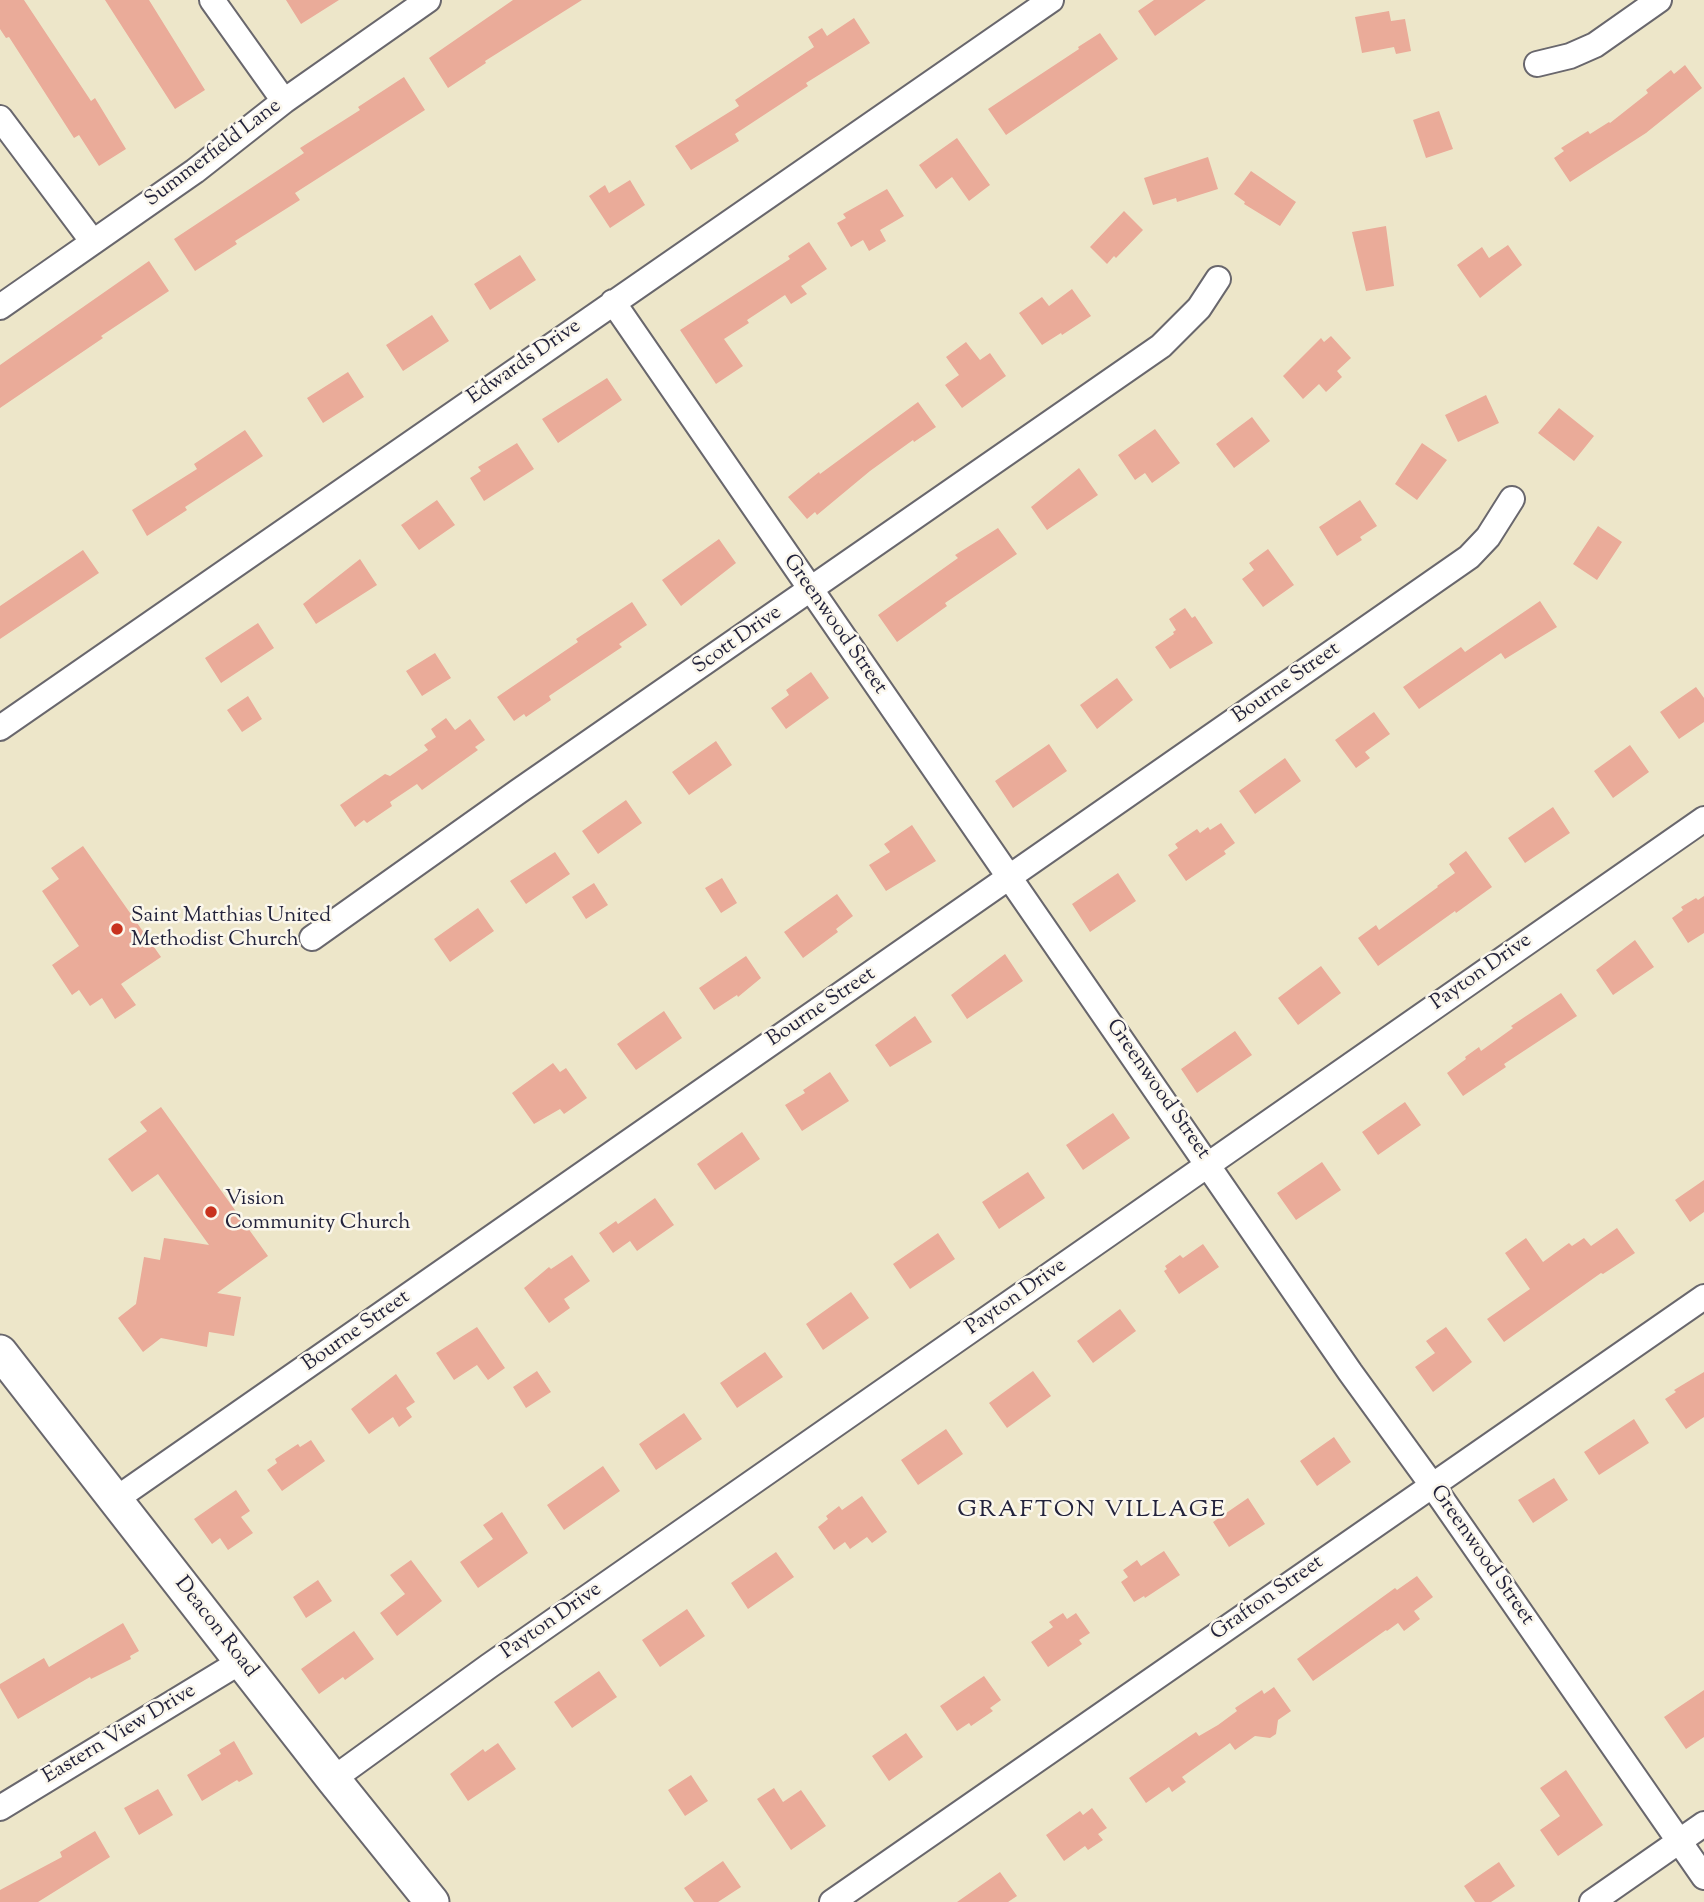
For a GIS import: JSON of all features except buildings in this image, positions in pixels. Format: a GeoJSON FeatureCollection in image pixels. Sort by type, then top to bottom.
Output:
{"type":"FeatureCollection","features":[{"type":"Feature","properties":{"kind":"main road","name":"Deacon Road"},"geometry":{"type":"LineString","coordinates":[[0,1352],[240,1662],[432,1902]]}},
{"type":"Feature","properties":{"kind":"street"},"geometry":{"type":"LineString","coordinates":[[212,0],[284,101]]}},
{"type":"Feature","properties":{"kind":"street","name":"Summerfield Lane"},"geometry":{"type":"LineString","coordinates":[[0,307],[194,171],[284,101],[428,0]]}},
{"type":"Feature","properties":{"kind":"street","name":"Edwards Drive"},"geometry":{"type":"LineString","coordinates":[[0,728],[1051,0]]}},
{"type":"Feature","properties":{"kind":"street"},"geometry":{"type":"LineString","coordinates":[[1537,64],[1570,56],[1595,44],[1659,0]]}},
{"type":"Feature","properties":{"kind":"street"},"geometry":{"type":"LineString","coordinates":[[0,118],[93,242]]}},
{"type":"Feature","properties":{"kind":"street","name":"Scott Drive"},"geometry":{"type":"LineString","coordinates":[[312,938],[1161,346],[1199,308],[1218,279]]}},
{"type":"Feature","properties":{"kind":"street","name":"Greenwood Street"},"geometry":{"type":"LineString","coordinates":[[613,302],[1350,1372],[1432,1485],[1704,1877]]}},
{"type":"Feature","properties":{"kind":"street","name":"Bourne Street"},"geometry":{"type":"LineString","coordinates":[[116,1499],[1469,557],[1488,537],[1512,499]]}},
{"type":"Feature","properties":{"kind":"street","name":"Payton Drive"},"geometry":{"type":"LineString","coordinates":[[333,1779],[489,1666],[1704,819]]}},
{"type":"Feature","properties":{"kind":"street","name":"Grafton Street"},"geometry":{"type":"LineString","coordinates":[[831,1902],[1704,1297]]}},
{"type":"Feature","properties":{"kind":"street","name":"Eastern View Drive"},"geometry":{"type":"LineString","coordinates":[[0,1808],[240,1662]]}},
{"type":"Feature","properties":{"kind":"street"},"geometry":{"type":"LineString","coordinates":[[1592,1902],[1704,1824]]}},
{"type":"Feature","properties":{"kind":"place","name":"Saint Matthias United Methodist Church"},"geometry":{"type":"Point","coordinates":[117,929]}},
{"type":"Feature","properties":{"kind":"place","name":"Vision Community Church"},"geometry":{"type":"Point","coordinates":[211,1212]}},
{"type":"Feature","properties":{"kind":"district","name":"GRAFTON VILLAGE"},"geometry":{"type":"Point","coordinates":[1092,1512]}}]}
